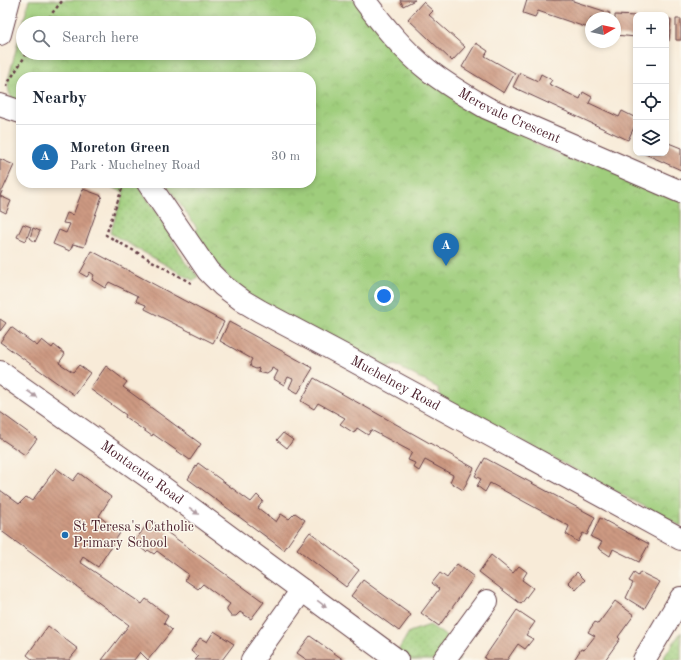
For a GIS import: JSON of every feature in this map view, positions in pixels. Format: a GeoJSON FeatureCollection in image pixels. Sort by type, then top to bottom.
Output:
{"type":"FeatureCollection","features":[{"type":"Feature","properties":{"kind":"street"},"geometry":{"type":"LineString","coordinates":[[0,34],[9,0]]}},
{"type":"Feature","properties":{"kind":"street","name":"Merevale Crescent"},"geometry":{"type":"LineString","coordinates":[[364,0],[388,30],[421,63],[464,95],[487,108],[681,192]]}},
{"type":"Feature","properties":{"kind":"street","name":"Muchelney Road"},"geometry":{"type":"LineString","coordinates":[[151,188],[208,271],[223,286],[242,301],[681,539]]}},
{"type":"Feature","properties":{"kind":"street","name":"Montacute Road"},"geometry":{"type":"LineString","coordinates":[[0,372],[160,485],[397,660]]}},
{"type":"Feature","properties":{"kind":"street"},"geometry":{"type":"LineString","coordinates":[[252,660],[302,590]]}},
{"type":"Feature","properties":{"kind":"street"},"geometry":{"type":"LineString","coordinates":[[644,660],[681,598]]}},
{"type":"Feature","properties":{"kind":"street"},"geometry":{"type":"LineString","coordinates":[[444,660],[487,601]]}},
{"type":"Feature","properties":{"kind":"path"},"geometry":{"type":"LineString","coordinates":[[50,16],[63,0]]}},
{"type":"Feature","properties":{"kind":"path"},"geometry":{"type":"LineString","coordinates":[[8,107],[8,83],[23,60]]}},
{"type":"Feature","properties":{"kind":"path"},"geometry":{"type":"LineString","coordinates":[[122,188],[106,235],[195,285],[208,271]]}},
{"type":"Feature","properties":{"kind":"green space"},"geometry":{"type":"Polygon","coordinates":[[[29,0],[356,0],[373,22],[528,132],[534,143],[578,162],[588,158],[681,197],[681,526],[442,399],[438,388],[395,365],[384,369],[246,295],[191,239],[197,228],[169,188],[316,188],[316,72],[16,72],[16,102],[10,95],[8,80],[16,50],[16,60],[316,60],[316,16],[25,16],[29,0]]]}},
{"type":"Feature","properties":{"kind":"green space"},"geometry":{"type":"Polygon","coordinates":[[[113,188],[140,188],[157,212],[185,262],[198,276],[194,281],[110,233],[124,192],[113,188]]]}},
{"type":"Feature","properties":{"kind":"green space"},"geometry":{"type":"Polygon","coordinates":[[[430,625],[453,641],[448,649],[460,660],[403,660],[396,654],[409,632],[430,625]]]}},
{"type":"Feature","properties":{"kind":"green space"},"geometry":{"type":"Polygon","coordinates":[[[681,632],[681,660],[662,660],[681,632]]]}},
{"type":"Feature","properties":{"kind":"building"},"geometry":{"type":"Polygon","coordinates":[[[400,0],[415,0],[403,6],[400,0]]]}},
{"type":"Feature","properties":{"kind":"building"},"geometry":{"type":"Polygon","coordinates":[[[527,0],[570,0],[607,12],[585,12],[585,27],[538,11],[535,17],[523,13],[527,0]]]}},
{"type":"Feature","properties":{"kind":"building"},"geometry":{"type":"Polygon","coordinates":[[[423,2],[433,11],[429,15],[465,47],[452,61],[408,19],[423,2]]]}},
{"type":"Feature","properties":{"kind":"building"},"geometry":{"type":"Polygon","coordinates":[[[621,15],[633,16],[633,37],[621,36],[621,15]]]}},
{"type":"Feature","properties":{"kind":"building"},"geometry":{"type":"Polygon","coordinates":[[[669,19],[671,19],[669,41],[669,19]]]}},
{"type":"Feature","properties":{"kind":"building"},"geometry":{"type":"Polygon","coordinates":[[[676,19],[681,19],[681,40],[676,40],[676,19]]]}},
{"type":"Feature","properties":{"kind":"building"},"geometry":{"type":"Polygon","coordinates":[[[476,43],[488,51],[485,56],[515,73],[504,93],[462,67],[476,43]]]}},
{"type":"Feature","properties":{"kind":"building"},"geometry":{"type":"Polygon","coordinates":[[[520,73],[538,81],[541,74],[552,80],[549,84],[580,99],[583,92],[592,97],[589,103],[619,117],[622,111],[633,116],[633,129],[628,140],[513,87],[520,73]]]}},
{"type":"Feature","properties":{"kind":"building"},"geometry":{"type":"Polygon","coordinates":[[[669,143],[681,148],[681,170],[650,156],[669,156],[669,143]]]}},
{"type":"Feature","properties":{"kind":"building"},"geometry":{"type":"Polygon","coordinates":[[[0,159],[14,165],[0,196],[0,159]]]}},
{"type":"Feature","properties":{"kind":"building"},"geometry":{"type":"Polygon","coordinates":[[[83,189],[102,196],[84,247],[73,244],[70,251],[53,244],[59,230],[66,233],[70,224],[63,223],[67,213],[73,215],[83,189]]]}},
{"type":"Feature","properties":{"kind":"building"},"geometry":{"type":"Polygon","coordinates":[[[0,196],[11,201],[6,213],[0,210],[0,196]]]}},
{"type":"Feature","properties":{"kind":"building"},"geometry":{"type":"Polygon","coordinates":[[[23,224],[31,227],[26,241],[17,237],[23,224]]]}},
{"type":"Feature","properties":{"kind":"building"},"geometry":{"type":"Polygon","coordinates":[[[33,228],[40,231],[35,242],[30,238],[33,228]]]}},
{"type":"Feature","properties":{"kind":"building"},"geometry":{"type":"Polygon","coordinates":[[[92,251],[224,322],[213,343],[145,309],[146,305],[136,301],[138,296],[109,282],[105,288],[92,280],[94,275],[90,272],[87,277],[80,273],[92,251]]]}},
{"type":"Feature","properties":{"kind":"building"},"geometry":{"type":"Polygon","coordinates":[[[0,319],[6,323],[0,331],[0,319]]]}},
{"type":"Feature","properties":{"kind":"building"},"geometry":{"type":"Polygon","coordinates":[[[229,322],[313,368],[298,393],[289,388],[293,379],[288,377],[284,385],[274,379],[278,371],[272,368],[267,374],[258,372],[259,368],[256,369],[251,367],[250,363],[252,359],[220,341],[229,322]]]}},
{"type":"Feature","properties":{"kind":"building"},"geometry":{"type":"Polygon","coordinates":[[[11,327],[37,346],[42,340],[52,348],[54,345],[65,354],[59,363],[73,372],[79,365],[90,373],[74,395],[0,342],[11,327]]]}},
{"type":"Feature","properties":{"kind":"building"},"geometry":{"type":"Polygon","coordinates":[[[106,366],[127,382],[123,387],[201,444],[190,460],[153,434],[152,436],[125,417],[126,415],[90,389],[106,366]]]}},
{"type":"Feature","properties":{"kind":"building"},"geometry":{"type":"Polygon","coordinates":[[[314,378],[474,468],[463,490],[450,482],[453,475],[425,460],[419,471],[413,467],[415,463],[408,460],[412,452],[371,430],[368,435],[357,428],[354,433],[340,424],[345,418],[318,403],[314,409],[301,401],[314,378]]]}},
{"type":"Feature","properties":{"kind":"building"},"geometry":{"type":"Polygon","coordinates":[[[0,412],[37,439],[25,455],[0,438],[0,412]]]}},
{"type":"Feature","properties":{"kind":"building"},"geometry":{"type":"Polygon","coordinates":[[[283,433],[293,440],[287,448],[277,440],[283,433]]]}},
{"type":"Feature","properties":{"kind":"building"},"geometry":{"type":"Polygon","coordinates":[[[485,458],[595,517],[587,535],[583,533],[578,542],[566,534],[569,526],[490,483],[485,492],[477,486],[481,479],[475,476],[485,458]]]}},
{"type":"Feature","properties":{"kind":"building"},"geometry":{"type":"Polygon","coordinates":[[[198,463],[251,502],[257,495],[263,501],[258,508],[276,522],[281,514],[289,519],[295,513],[305,520],[284,550],[188,479],[198,463]]]}},
{"type":"Feature","properties":{"kind":"building"},"geometry":{"type":"Polygon","coordinates":[[[56,468],[73,481],[79,473],[111,497],[99,516],[120,533],[98,567],[83,557],[80,562],[142,604],[146,599],[168,616],[164,623],[172,630],[148,660],[140,652],[134,660],[102,660],[129,625],[0,530],[0,490],[19,504],[26,497],[32,501],[56,468]]]}},
{"type":"Feature","properties":{"kind":"building"},"geometry":{"type":"Polygon","coordinates":[[[600,518],[649,544],[639,562],[613,549],[610,556],[598,548],[602,542],[591,537],[600,518]]]}},
{"type":"Feature","properties":{"kind":"building"},"geometry":{"type":"Polygon","coordinates":[[[150,520],[264,602],[251,619],[240,612],[236,616],[231,616],[227,611],[230,604],[203,584],[198,589],[185,580],[188,574],[157,551],[154,554],[148,550],[146,552],[134,542],[150,520]]]}},
{"type":"Feature","properties":{"kind":"building"},"geometry":{"type":"Polygon","coordinates":[[[310,532],[359,570],[346,587],[297,549],[310,532]]]}},
{"type":"Feature","properties":{"kind":"building"},"geometry":{"type":"Polygon","coordinates":[[[491,555],[513,573],[519,566],[527,572],[522,580],[533,588],[521,604],[479,572],[491,555]]]}},
{"type":"Feature","properties":{"kind":"building"},"geometry":{"type":"Polygon","coordinates":[[[457,564],[474,577],[439,626],[421,613],[439,589],[432,583],[440,573],[447,578],[457,564]]]}},
{"type":"Feature","properties":{"kind":"building"},"geometry":{"type":"Polygon","coordinates":[[[577,572],[585,580],[576,590],[568,582],[577,572]]]}},
{"type":"Feature","properties":{"kind":"building"},"geometry":{"type":"Polygon","coordinates":[[[640,572],[660,582],[644,609],[626,598],[633,583],[629,581],[634,573],[638,576],[640,572]]]}},
{"type":"Feature","properties":{"kind":"building"},"geometry":{"type":"Polygon","coordinates":[[[363,580],[411,615],[399,631],[351,596],[363,580]]]}},
{"type":"Feature","properties":{"kind":"building"},"geometry":{"type":"Polygon","coordinates":[[[615,601],[634,615],[618,637],[620,639],[605,660],[574,660],[581,649],[584,650],[595,636],[588,632],[595,622],[598,624],[615,601]]]}},
{"type":"Feature","properties":{"kind":"building"},"geometry":{"type":"Polygon","coordinates":[[[517,610],[535,622],[526,635],[533,639],[525,649],[518,644],[507,660],[487,660],[484,658],[517,610]]]}},
{"type":"Feature","properties":{"kind":"building"},"geometry":{"type":"Polygon","coordinates":[[[48,626],[78,649],[69,660],[33,660],[27,655],[48,626]]]}},
{"type":"Feature","properties":{"kind":"building"},"geometry":{"type":"Polygon","coordinates":[[[214,631],[234,644],[222,660],[195,660],[198,657],[191,651],[200,638],[207,642],[214,631]]]}},
{"type":"Feature","properties":{"kind":"building"},"geometry":{"type":"Polygon","coordinates":[[[310,636],[344,660],[307,660],[297,653],[310,636]]]}},
{"type":"Feature","properties":{"kind":"place","name":"Moreton Green"},"geometry":{"type":"Point","coordinates":[446,266]}},
{"type":"Feature","properties":{"kind":"place","name":"St Teresa's Catholic Primary School"},"geometry":{"type":"Point","coordinates":[65,535]}}]}
